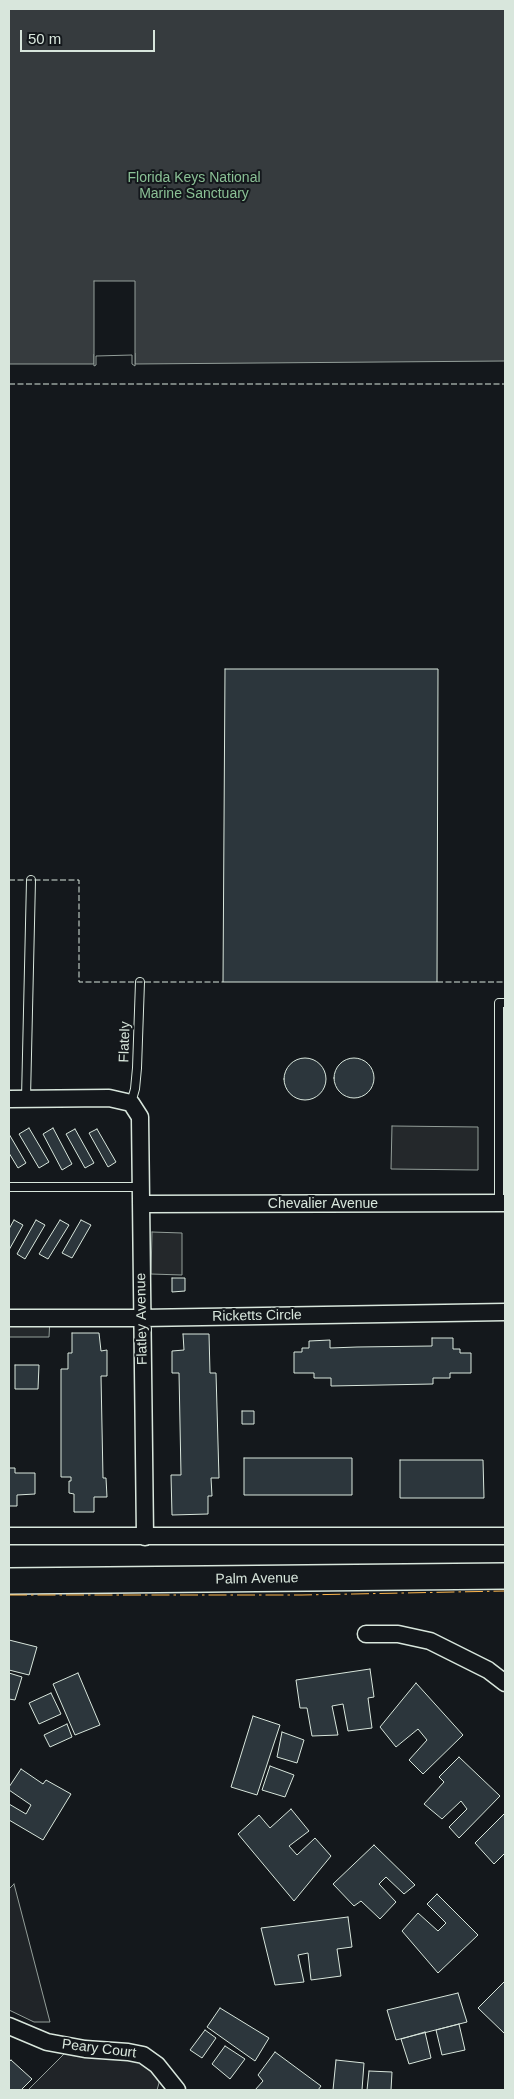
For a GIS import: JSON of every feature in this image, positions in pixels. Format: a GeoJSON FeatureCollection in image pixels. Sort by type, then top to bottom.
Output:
{"type":"FeatureCollection","features":[{"type":"Feature","properties":{"kind":"main road","name":"Palm Avenue"},"geometry":{"type":"LineString","coordinates":[[9,1581],[505,1576]]}},
{"type":"Feature","properties":{"kind":"street"},"geometry":{"type":"LineString","coordinates":[[9,1099],[109,1098],[131,1103]]}},
{"type":"Feature","properties":{"kind":"street","name":"Flatley Avenue"},"geometry":{"type":"LineString","coordinates":[[131,1103],[140,1117],[145,1538]]}},
{"type":"Feature","properties":{"kind":"street","name":"Chevalier Avenue"},"geometry":{"type":"LineString","coordinates":[[141,1204],[502,1203]]}},
{"type":"Feature","properties":{"kind":"street","name":"Ricketts Circle"},"geometry":{"type":"LineString","coordinates":[[9,1318],[142,1318],[505,1312]]}},
{"type":"Feature","properties":{"kind":"street"},"geometry":{"type":"LineString","coordinates":[[9,1536],[145,1538],[505,1536]]}},
{"type":"Feature","properties":{"kind":"street"},"geometry":{"type":"LineString","coordinates":[[366,1634],[398,1634],[430,1642],[488,1670],[505,1683]]}},
{"type":"Feature","properties":{"kind":"street","name":"Peary Court"},"geometry":{"type":"LineString","coordinates":[[9,2026],[46,2042],[143,2055],[157,2065],[177,2090]]}},
{"type":"Feature","properties":{"kind":"lane"},"geometry":{"type":"LineString","coordinates":[[26,1098],[31,880]]}},
{"type":"Feature","properties":{"kind":"lane","name":"Flately"},"geometry":{"type":"LineString","coordinates":[[131,1103],[135,1089],[137,1068],[140,982]]}},
{"type":"Feature","properties":{"kind":"lane"},"geometry":{"type":"LineString","coordinates":[[502,1203],[498,1003],[505,1003]]}},
{"type":"Feature","properties":{"kind":"lane"},"geometry":{"type":"LineString","coordinates":[[9,1186],[141,1187]]}},
{"type":"Feature","properties":{"kind":"shaded area","name":"Florida Keys National Marine Sanctuary"},"geometry":{"type":"Polygon","coordinates":[[[9,9],[505,9],[505,361],[135,364],[135,353],[94,354],[94,364],[9,364],[9,9]]]}},
{"type":"Feature","properties":{"kind":"shaded area"},"geometry":{"type":"Polygon","coordinates":[[[392,1126],[478,1127],[478,1170],[391,1169],[392,1126]]]}},
{"type":"Feature","properties":{"kind":"shaded area"},"geometry":{"type":"Polygon","coordinates":[[[152,1232],[182,1233],[182,1275],[151,1274],[152,1232]]]}},
{"type":"Feature","properties":{"kind":"shaded area"},"geometry":{"type":"Polygon","coordinates":[[[9,1318],[50,1318],[49,1337],[9,1337],[9,1318]]]}},
{"type":"Feature","properties":{"kind":"shaded area"},"geometry":{"type":"Polygon","coordinates":[[[14,1884],[50,2022],[34,2022],[9,2010],[9,1889],[14,1884]]]}},
{"type":"Feature","properties":{"kind":"shaded area"},"geometry":{"type":"Polygon","coordinates":[[[65,2053],[141,2060],[158,2073],[159,2083],[157,2090],[28,2090],[65,2053]]]}},
{"type":"Feature","properties":{"kind":"pier"},"geometry":{"type":"Polygon","coordinates":[[[94,281],[135,281],[135,366],[132,364],[132,355],[96,356],[96,365],[94,366],[94,281]]]}},
{"type":"Feature","properties":{"kind":"building"},"geometry":{"type":"Polygon","coordinates":[[[225,669],[438,669],[437,982],[223,982],[225,669]]]}},
{"type":"Feature","properties":{"kind":"building"},"geometry":{"type":"Polygon","coordinates":[[[305,1058],[320,1064],[326,1079],[320,1094],[305,1100],[290,1094],[284,1079],[290,1064],[305,1058]]]}},
{"type":"Feature","properties":{"kind":"building"},"geometry":{"type":"Polygon","coordinates":[[[358,1058],[365,1061],[371,1067],[374,1078],[373,1086],[365,1095],[358,1098],[350,1098],[343,1095],[335,1086],[334,1074],[337,1067],[346,1059],[358,1058]]]}},
{"type":"Feature","properties":{"kind":"building"},"geometry":{"type":"Polygon","coordinates":[[[29,1128],[49,1162],[39,1168],[19,1134],[29,1128]]]}},
{"type":"Feature","properties":{"kind":"building"},"geometry":{"type":"Polygon","coordinates":[[[53,1128],[72,1164],[62,1170],[43,1134],[53,1128]]]}},
{"type":"Feature","properties":{"kind":"building"},"geometry":{"type":"Polygon","coordinates":[[[75,1129],[94,1163],[85,1168],[66,1134],[75,1129]]]}},
{"type":"Feature","properties":{"kind":"building"},"geometry":{"type":"Polygon","coordinates":[[[97,1129],[116,1162],[108,1167],[89,1133],[97,1129]]]}},
{"type":"Feature","properties":{"kind":"building"},"geometry":{"type":"Polygon","coordinates":[[[9,1134],[26,1163],[18,1168],[9,1153],[9,1134]]]}},
{"type":"Feature","properties":{"kind":"building"},"geometry":{"type":"Polygon","coordinates":[[[14,1220],[23,1225],[9,1250],[9,1229],[14,1220]]]}},
{"type":"Feature","properties":{"kind":"building"},"geometry":{"type":"Polygon","coordinates":[[[36,1220],[45,1225],[25,1259],[17,1254],[36,1220]]]}},
{"type":"Feature","properties":{"kind":"building"},"geometry":{"type":"Polygon","coordinates":[[[60,1220],[69,1225],[48,1259],[39,1254],[60,1220]]]}},
{"type":"Feature","properties":{"kind":"building"},"geometry":{"type":"Polygon","coordinates":[[[81,1220],[91,1225],[72,1258],[62,1253],[81,1220]]]}},
{"type":"Feature","properties":{"kind":"building"},"geometry":{"type":"Polygon","coordinates":[[[172,1278],[185,1278],[185,1291],[172,1292],[172,1278]]]}},
{"type":"Feature","properties":{"kind":"building"},"geometry":{"type":"Polygon","coordinates":[[[72,1333],[99,1333],[101,1351],[107,1350],[107,1376],[101,1376],[103,1478],[106,1478],[107,1497],[94,1497],[94,1512],[74,1512],[74,1494],[69,1493],[71,1477],[61,1477],[61,1369],[68,1369],[68,1353],[72,1353],[72,1333]]]}},
{"type":"Feature","properties":{"kind":"building"},"geometry":{"type":"Polygon","coordinates":[[[183,1334],[209,1334],[210,1373],[216,1373],[219,1478],[211,1478],[212,1496],[208,1496],[208,1514],[172,1515],[171,1475],[181,1475],[179,1373],[172,1373],[172,1351],[184,1350],[183,1334]]]}},
{"type":"Feature","properties":{"kind":"building"},"geometry":{"type":"Polygon","coordinates":[[[432,1338],[453,1338],[453,1349],[460,1349],[460,1353],[471,1353],[471,1373],[450,1373],[450,1378],[433,1378],[433,1384],[331,1386],[331,1378],[314,1378],[314,1373],[294,1373],[294,1352],[302,1352],[302,1348],[309,1348],[309,1341],[330,1340],[330,1348],[432,1346],[432,1338]]]}},
{"type":"Feature","properties":{"kind":"building"},"geometry":{"type":"Polygon","coordinates":[[[15,1365],[39,1365],[38,1389],[15,1389],[15,1365]]]}},
{"type":"Feature","properties":{"kind":"building"},"geometry":{"type":"Polygon","coordinates":[[[242,1411],[254,1411],[254,1424],[242,1424],[242,1411]]]}},
{"type":"Feature","properties":{"kind":"building"},"geometry":{"type":"Polygon","coordinates":[[[244,1458],[352,1458],[352,1495],[244,1495],[244,1458]]]}},
{"type":"Feature","properties":{"kind":"building"},"geometry":{"type":"Polygon","coordinates":[[[400,1460],[483,1460],[484,1498],[400,1498],[400,1460]]]}},
{"type":"Feature","properties":{"kind":"building"},"geometry":{"type":"Polygon","coordinates":[[[9,1468],[15,1468],[15,1473],[35,1473],[35,1494],[17,1495],[17,1506],[9,1506],[9,1468]]]}},
{"type":"Feature","properties":{"kind":"building"},"geometry":{"type":"Polygon","coordinates":[[[9,1640],[37,1647],[29,1675],[9,1670],[9,1640]]]}},
{"type":"Feature","properties":{"kind":"building"},"geometry":{"type":"Polygon","coordinates":[[[370,1669],[374,1697],[368,1698],[372,1728],[348,1731],[343,1704],[332,1706],[338,1735],[312,1736],[307,1708],[300,1708],[296,1680],[370,1669]]]}},
{"type":"Feature","properties":{"kind":"building"},"geometry":{"type":"Polygon","coordinates":[[[9,1673],[22,1677],[15,1700],[9,1699],[9,1673]]]}},
{"type":"Feature","properties":{"kind":"building"},"geometry":{"type":"Polygon","coordinates":[[[78,1673],[100,1725],[75,1735],[53,1684],[78,1673]]]}},
{"type":"Feature","properties":{"kind":"building"},"geometry":{"type":"Polygon","coordinates":[[[416,1683],[463,1735],[423,1774],[409,1760],[427,1740],[418,1729],[396,1747],[380,1727],[416,1683]]]}},
{"type":"Feature","properties":{"kind":"building"},"geometry":{"type":"Polygon","coordinates":[[[51,1693],[61,1714],[39,1724],[29,1703],[51,1693]]]}},
{"type":"Feature","properties":{"kind":"building"},"geometry":{"type":"Polygon","coordinates":[[[253,1716],[280,1725],[257,1795],[231,1787],[253,1716]]]}},
{"type":"Feature","properties":{"kind":"building"},"geometry":{"type":"Polygon","coordinates":[[[67,1724],[72,1737],[50,1747],[44,1735],[67,1724]]]}},
{"type":"Feature","properties":{"kind":"building"},"geometry":{"type":"Polygon","coordinates":[[[282,1732],[304,1740],[297,1763],[277,1757],[282,1732]]]}},
{"type":"Feature","properties":{"kind":"building"},"geometry":{"type":"Polygon","coordinates":[[[459,1757],[500,1796],[459,1838],[449,1827],[467,1809],[461,1801],[442,1819],[424,1804],[444,1782],[439,1777],[459,1757]]]}},
{"type":"Feature","properties":{"kind":"building"},"geometry":{"type":"Polygon","coordinates":[[[270,1766],[294,1775],[285,1797],[262,1790],[270,1766]]]}},
{"type":"Feature","properties":{"kind":"building"},"geometry":{"type":"Polygon","coordinates":[[[21,1769],[43,1784],[46,1780],[71,1794],[43,1840],[9,1820],[9,1804],[26,1814],[31,1805],[9,1790],[21,1769]]]}},
{"type":"Feature","properties":{"kind":"building"},"geometry":{"type":"Polygon","coordinates":[[[291,1809],[309,1831],[289,1846],[297,1855],[315,1838],[331,1856],[294,1901],[238,1834],[259,1815],[270,1828],[291,1809]]]}},
{"type":"Feature","properties":{"kind":"building"},"geometry":{"type":"Polygon","coordinates":[[[505,1813],[505,1853],[494,1864],[475,1843],[505,1813]]]}},
{"type":"Feature","properties":{"kind":"building"},"geometry":{"type":"Polygon","coordinates":[[[374,1845],[415,1885],[404,1894],[386,1877],[379,1884],[396,1902],[380,1919],[361,1901],[354,1906],[333,1884],[374,1845]]]}},
{"type":"Feature","properties":{"kind":"building"},"geometry":{"type":"Polygon","coordinates":[[[437,1894],[478,1935],[438,1973],[402,1931],[418,1913],[438,1931],[446,1923],[427,1904],[437,1894]]]}},
{"type":"Feature","properties":{"kind":"building"},"geometry":{"type":"Polygon","coordinates":[[[348,1917],[352,1947],[337,1949],[341,1976],[311,1980],[308,1953],[298,1955],[304,1982],[275,1985],[261,1928],[348,1917]]]}},
{"type":"Feature","properties":{"kind":"building"},"geometry":{"type":"Polygon","coordinates":[[[505,1981],[505,2034],[478,2008],[505,1981]]]}},
{"type":"Feature","properties":{"kind":"building"},"geometry":{"type":"Polygon","coordinates":[[[458,1993],[467,2022],[396,2040],[387,2010],[458,1993]]]}},
{"type":"Feature","properties":{"kind":"building"},"geometry":{"type":"Polygon","coordinates":[[[220,2008],[269,2038],[255,2061],[207,2027],[220,2008]]]}},
{"type":"Feature","properties":{"kind":"building"},"geometry":{"type":"Polygon","coordinates":[[[459,2024],[465,2050],[442,2055],[436,2030],[459,2024]]]}},
{"type":"Feature","properties":{"kind":"building"},"geometry":{"type":"Polygon","coordinates":[[[205,2030],[216,2038],[202,2058],[190,2050],[205,2030]]]}},
{"type":"Feature","properties":{"kind":"building"},"geometry":{"type":"Polygon","coordinates":[[[425,2032],[431,2058],[409,2064],[401,2039],[425,2032]]]}},
{"type":"Feature","properties":{"kind":"building"},"geometry":{"type":"Polygon","coordinates":[[[225,2046],[245,2059],[230,2079],[212,2064],[225,2046]]]}},
{"type":"Feature","properties":{"kind":"building"},"geometry":{"type":"Polygon","coordinates":[[[275,2052],[321,2086],[318,2090],[255,2090],[263,2081],[258,2075],[275,2052]]]}},
{"type":"Feature","properties":{"kind":"building"},"geometry":{"type":"Polygon","coordinates":[[[11,2060],[32,2079],[21,2090],[9,2090],[9,2062],[11,2060]]]}},
{"type":"Feature","properties":{"kind":"building"},"geometry":{"type":"Polygon","coordinates":[[[336,2060],[364,2063],[362,2090],[333,2090],[336,2060]]]}},
{"type":"Feature","properties":{"kind":"building"},"geometry":{"type":"Polygon","coordinates":[[[369,2071],[392,2072],[391,2090],[367,2090],[369,2071]]]}},
{"type":"Feature","properties":{"kind":"fence"},"geometry":{"type":"LineString","coordinates":[[9,384],[505,384]]}},
{"type":"Feature","properties":{"kind":"fence"},"geometry":{"type":"LineString","coordinates":[[9,880],[79,880],[79,982],[223,982]]}},
{"type":"Feature","properties":{"kind":"fence"},"geometry":{"type":"LineString","coordinates":[[437,982],[505,982]]}},
{"type":"Feature","properties":{"kind":"power"},"geometry":{"type":"LineString","coordinates":[[9,1595],[302,1595],[505,1591]]}}]}
